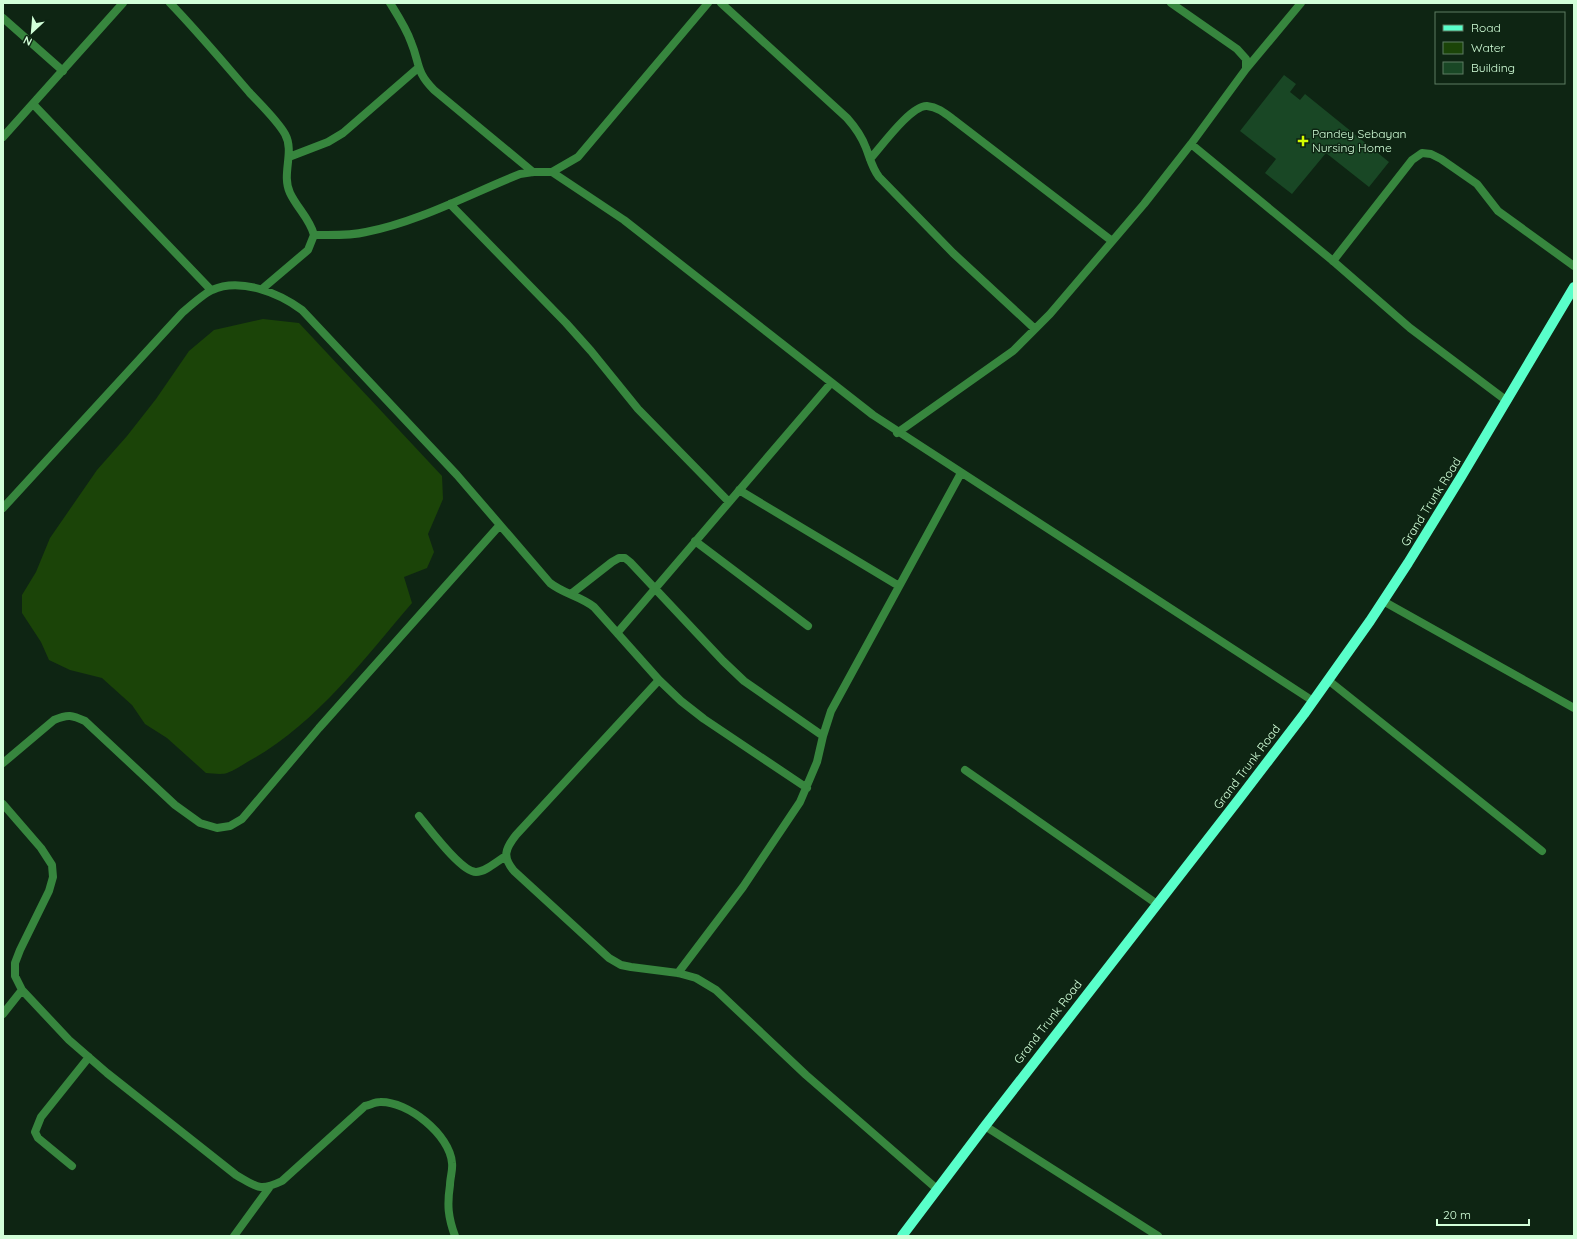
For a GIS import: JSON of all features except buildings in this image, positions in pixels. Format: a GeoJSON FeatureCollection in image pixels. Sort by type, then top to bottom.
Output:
{"type":"FeatureCollection","features":[{"type":"Feature","properties":{"kind":"main road","name":"Grand Trunk Road"},"geometry":{"type":"LineString","coordinates":[[902,1236],[985,1126],[1248,787],[1328,680],[1383,601],[1412,556],[1507,401],[1574,287]]}},
{"type":"Feature","properties":{"kind":"street"},"geometry":{"type":"LineString","coordinates":[[3,137],[123,3]]}},
{"type":"Feature","properties":{"kind":"street"},"geometry":{"type":"LineString","coordinates":[[170,3],[195,29],[285,134],[288,144],[289,157],[286,176],[290,194],[312,227],[314,235],[308,250],[262,289]]}},
{"type":"Feature","properties":{"kind":"street"},"geometry":{"type":"LineString","coordinates":[[390,3],[402,22],[412,43],[418,68],[424,80],[533,172]]}},
{"type":"Feature","properties":{"kind":"street"},"geometry":{"type":"LineString","coordinates":[[314,235],[342,235],[383,228],[450,204],[520,174],[552,172],[578,157],[708,3]]}},
{"type":"Feature","properties":{"kind":"street"},"geometry":{"type":"LineString","coordinates":[[721,3],[847,118],[863,141],[873,170],[878,177],[953,253],[1035,329]]}},
{"type":"Feature","properties":{"kind":"street"},"geometry":{"type":"LineString","coordinates":[[1171,3],[1236,49],[1246,59],[1246,69]]}},
{"type":"Feature","properties":{"kind":"street"},"geometry":{"type":"LineString","coordinates":[[897,432],[1008,355],[1050,314],[1144,204],[1191,144],[1246,69],[1301,3]]}},
{"type":"Feature","properties":{"kind":"street"},"geometry":{"type":"LineString","coordinates":[[3,18],[62,71]]}},
{"type":"Feature","properties":{"kind":"street"},"geometry":{"type":"LineString","coordinates":[[289,157],[328,142],[343,133],[418,68]]}},
{"type":"Feature","properties":{"kind":"street"},"geometry":{"type":"LineString","coordinates":[[33,104],[211,290]]}},
{"type":"Feature","properties":{"kind":"street"},"geometry":{"type":"LineString","coordinates":[[870,160],[908,115],[916,108],[926,106],[939,109],[1112,241]]}},
{"type":"Feature","properties":{"kind":"street"},"geometry":{"type":"LineString","coordinates":[[1191,144],[1333,261],[1410,328],[1507,401]]}},
{"type":"Feature","properties":{"kind":"street"},"geometry":{"type":"LineString","coordinates":[[1333,261],[1412,160],[1422,153],[1431,154],[1441,158],[1477,184],[1498,211],[1574,266]]}},
{"type":"Feature","properties":{"kind":"street"},"geometry":{"type":"LineString","coordinates":[[552,172],[624,220],[831,383],[897,432],[1313,701]]}},
{"type":"Feature","properties":{"kind":"street"},"geometry":{"type":"LineString","coordinates":[[450,204],[566,323],[638,409],[729,502]]}},
{"type":"Feature","properties":{"kind":"street"},"geometry":{"type":"LineString","coordinates":[[3,508],[182,313],[211,290],[233,285],[262,289],[288,300],[302,310],[457,475],[499,526],[550,583],[559,590],[585,600],[594,606],[659,680],[681,701],[704,719],[807,788]]}},
{"type":"Feature","properties":{"kind":"street"},"geometry":{"type":"LineString","coordinates":[[618,632],[831,383]]}},
{"type":"Feature","properties":{"kind":"street"},"geometry":{"type":"LineString","coordinates":[[678,973],[743,887],[800,802],[817,762],[831,711],[961,473]]}},
{"type":"Feature","properties":{"kind":"street"},"geometry":{"type":"LineString","coordinates":[[739,490],[899,586]]}},
{"type":"Feature","properties":{"kind":"street"},"geometry":{"type":"LineString","coordinates":[[3,762],[54,720],[64,715],[74,716],[85,721],[175,804],[200,823],[217,828],[230,826],[242,819],[319,728],[499,526]]}},
{"type":"Feature","properties":{"kind":"street"},"geometry":{"type":"LineString","coordinates":[[695,541],[808,626]]}},
{"type":"Feature","properties":{"kind":"street"},"geometry":{"type":"LineString","coordinates":[[571,594],[619,558],[625,558],[744,681],[823,736]]}},
{"type":"Feature","properties":{"kind":"street"},"geometry":{"type":"LineString","coordinates":[[1383,601],[1574,708]]}},
{"type":"Feature","properties":{"kind":"street"},"geometry":{"type":"LineString","coordinates":[[659,680],[516,836],[509,845],[506,856],[508,864],[609,958],[621,965],[678,973],[696,978],[716,990],[806,1075],[937,1189]]}},
{"type":"Feature","properties":{"kind":"street"},"geometry":{"type":"LineString","coordinates":[[1328,680],[1542,851]]}},
{"type":"Feature","properties":{"kind":"street"},"geometry":{"type":"LineString","coordinates":[[965,770],[1157,904]]}},
{"type":"Feature","properties":{"kind":"street"},"geometry":{"type":"LineString","coordinates":[[3,804],[41,848],[52,865],[53,877],[49,891],[15,963],[15,976],[22,990],[70,1040],[89,1057],[236,1174],[256,1186],[269,1188]]}},
{"type":"Feature","properties":{"kind":"street"},"geometry":{"type":"LineString","coordinates":[[419,816],[458,862],[469,870],[476,872],[483,870],[506,856]]}},
{"type":"Feature","properties":{"kind":"street"},"geometry":{"type":"LineString","coordinates":[[3,1014],[22,990]]}},
{"type":"Feature","properties":{"kind":"street"},"geometry":{"type":"LineString","coordinates":[[72,1166],[38,1138],[35,1132],[41,1117],[89,1057]]}},
{"type":"Feature","properties":{"kind":"street"},"geometry":{"type":"LineString","coordinates":[[234,1236],[269,1188],[282,1181],[365,1106],[379,1102],[396,1104],[414,1113],[440,1134],[449,1147],[452,1164],[447,1203],[455,1236]]}},
{"type":"Feature","properties":{"kind":"street"},"geometry":{"type":"LineString","coordinates":[[985,1126],[1158,1236]]}},
{"type":"Feature","properties":{"kind":"water"},"geometry":{"type":"Polygon","coordinates":[[[263,319],[299,323],[442,476],[443,499],[428,534],[434,552],[427,568],[404,577],[412,603],[337,690],[295,729],[273,746],[225,774],[206,773],[167,738],[145,724],[132,705],[102,678],[70,670],[49,660],[41,642],[22,613],[22,595],[36,572],[50,538],[97,470],[127,436],[156,399],[189,351],[214,330],[263,319]]]}},
{"type":"Feature","properties":{"kind":"place","name":"Pandey Sebayan Nursing Home"},"geometry":{"type":"Point","coordinates":[1303,141]}}]}
